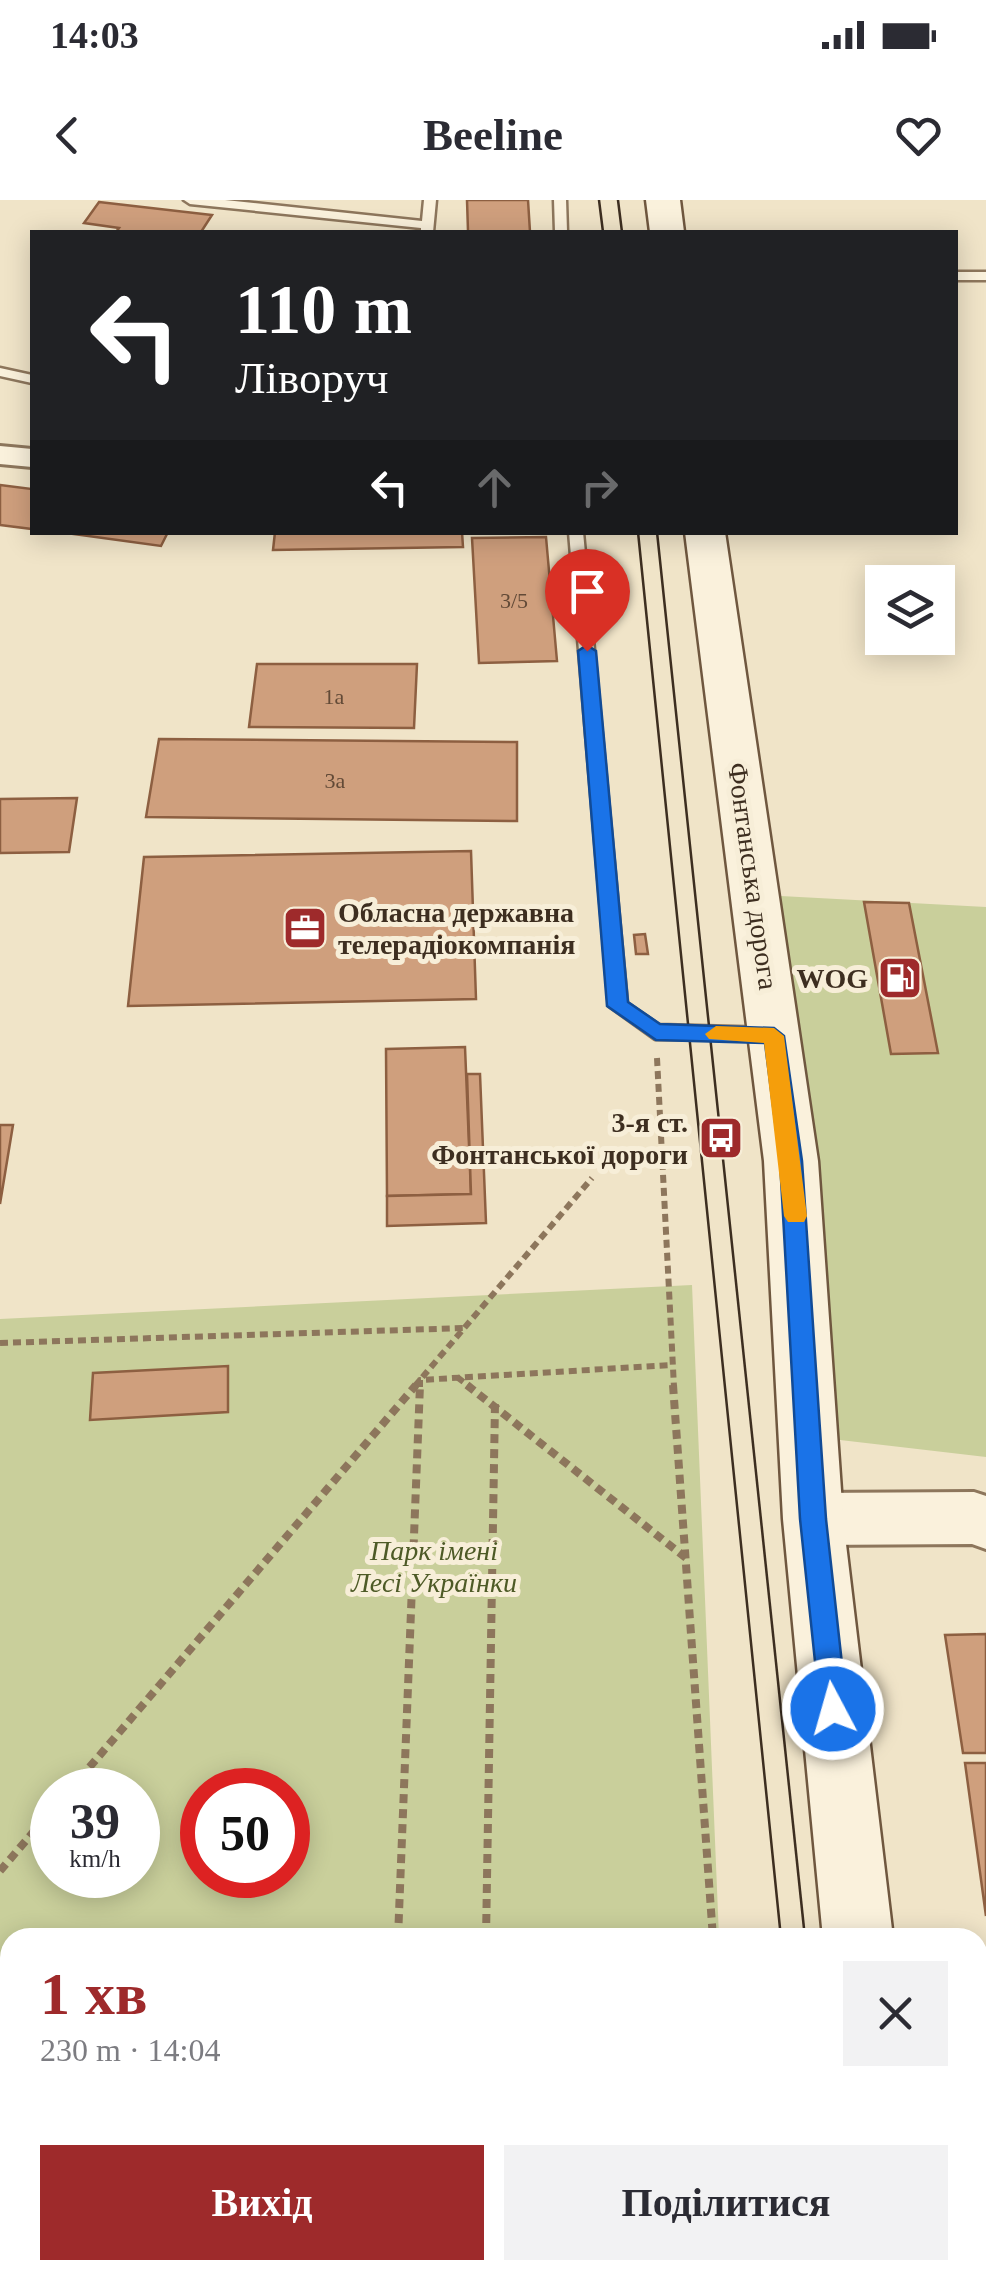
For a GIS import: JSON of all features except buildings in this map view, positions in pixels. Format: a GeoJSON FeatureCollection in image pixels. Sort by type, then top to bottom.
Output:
{"type":"FeatureCollection","features":[{"type":"Feature","properties":{"kind":"main road"},"geometry":{"type":"LineString","coordinates":[[663,200],[667,230]]}},
{"type":"Feature","properties":{"kind":"main road","name":"Фонтанська дорога"},"geometry":{"type":"LineString","coordinates":[[705,535],[797,1232],[813,1519],[857,1928]]}},
{"type":"Feature","properties":{"kind":"street"},"geometry":{"type":"LineString","coordinates":[[0,455],[30,458]]}},
{"type":"Feature","properties":{"kind":"street"},"geometry":{"type":"LineString","coordinates":[[813,1519],[974,1518],[986,1522]]}},
{"type":"Feature","properties":{"kind":"lane"},"geometry":{"type":"LineString","coordinates":[[190,200],[428,229],[430,200]]}},
{"type":"Feature","properties":{"kind":"lane"},"geometry":{"type":"LineString","coordinates":[[560,200],[561,230]]}},
{"type":"Feature","properties":{"kind":"lane"},"geometry":{"type":"LineString","coordinates":[[958,276],[986,276]]}},
{"type":"Feature","properties":{"kind":"lane"},"geometry":{"type":"LineString","coordinates":[[0,372],[30,379]]}},
{"type":"Feature","properties":{"kind":"lane"},"geometry":{"type":"LineString","coordinates":[[576,535],[618,1006],[656,1032],[774,1036]]}},
{"type":"Feature","properties":{"kind":"path"},"geometry":{"type":"LineString","coordinates":[[656,1032],[672,1365],[713,1928]]}},
{"type":"Feature","properties":{"kind":"path"},"geometry":{"type":"LineString","coordinates":[[89,1768],[592,1178]]}},
{"type":"Feature","properties":{"kind":"path"},"geometry":{"type":"LineString","coordinates":[[0,1343],[465,1328]]}},
{"type":"Feature","properties":{"kind":"path"},"geometry":{"type":"LineString","coordinates":[[420,1380],[672,1365]]}},
{"type":"Feature","properties":{"kind":"path"},"geometry":{"type":"LineString","coordinates":[[456,1376],[686,1558]]}},
{"type":"Feature","properties":{"kind":"path"},"geometry":{"type":"LineString","coordinates":[[398,1928],[420,1380]]}},
{"type":"Feature","properties":{"kind":"path"},"geometry":{"type":"LineString","coordinates":[[486,1928],[496,1404]]}},
{"type":"Feature","properties":{"kind":"path"},"geometry":{"type":"LineString","coordinates":[[0,1872],[30,1836]]}},
{"type":"Feature","properties":{"kind":"green space"},"geometry":{"type":"Polygon","coordinates":[[[760,895],[986,907],[986,1457],[823,1438],[760,895]]]}},
{"type":"Feature","properties":{"kind":"green space","name":"Парк імені Лесі Українки"},"geometry":{"type":"Polygon","coordinates":[[[692,1285],[719,1928],[0,1928],[0,1319],[692,1285]]]}},
{"type":"Feature","properties":{"kind":"tram line"},"geometry":{"type":"LineString","coordinates":[[599,200],[603,230]]}},
{"type":"Feature","properties":{"kind":"tram line"},"geometry":{"type":"LineString","coordinates":[[618,200],[622,230]]}},
{"type":"Feature","properties":{"kind":"tram line"},"geometry":{"type":"LineString","coordinates":[[638,535],[780,1928]]}},
{"type":"Feature","properties":{"kind":"tram line"},"geometry":{"type":"LineString","coordinates":[[657,535],[804,1928]]}},
{"type":"Feature","properties":{"kind":"slow traffic"},"geometry":{"type":"LineString","coordinates":[[716,1034],[774,1036],[796,1216]]}},
{"type":"Feature","properties":{"kind":"place","name":"Обласна державна телерадіокомпанія"},"geometry":{"type":"Point","coordinates":[305,928]}},
{"type":"Feature","properties":{"kind":"place","name":"WOG"},"geometry":{"type":"Point","coordinates":[900,978]}},
{"type":"Feature","properties":{"kind":"place","name":"3-я ст. Фонтанської дороги"},"geometry":{"type":"Point","coordinates":[721,1138]}},
{"type":"Feature","properties":{"kind":"route"},"geometry":{"type":"LineString","coordinates":[[587,651],[618,1006],[656,1032],[774,1036],[791,1161],[813,1519],[833,1709]]}}]}
